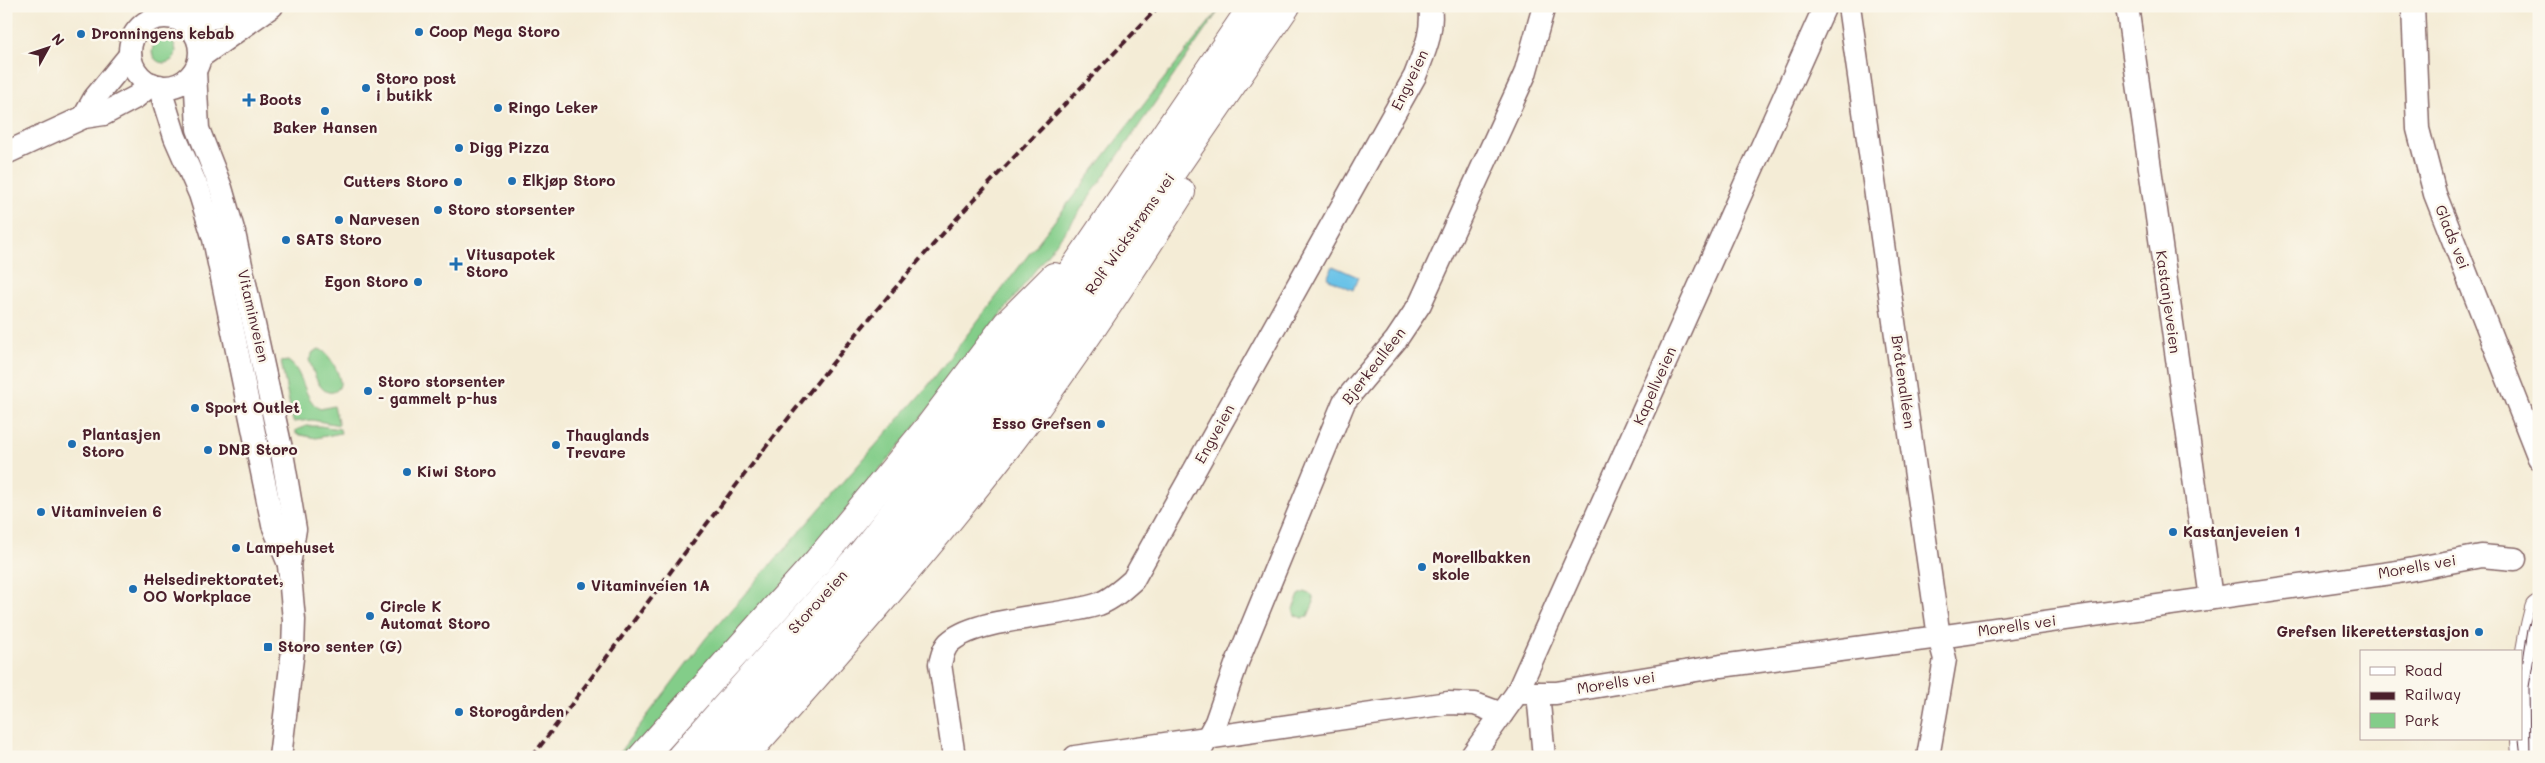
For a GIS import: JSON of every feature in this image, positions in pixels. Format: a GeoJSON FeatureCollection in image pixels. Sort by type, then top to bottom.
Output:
{"type":"FeatureCollection","features":[{"type":"Feature","properties":{"kind":"main road","name":"Rolf Wickstrøms vei"},"geometry":{"type":"LineString","coordinates":[[960,450],[1092,240],[1253,6]]}},
{"type":"Feature","properties":{"kind":"main road","name":"Rolf Wickstrøms vei"},"geometry":{"type":"LineString","coordinates":[[960,450],[1115,256],[1285,8]]}},
{"type":"Feature","properties":{"kind":"main road"},"geometry":{"type":"LineString","coordinates":[[744,757],[858,628],[1006,448],[1114,296],[1170,209],[1209,147],[1285,8]]}},
{"type":"Feature","properties":{"kind":"main road"},"geometry":{"type":"LineString","coordinates":[[642,757],[818,561],[929,427],[1007,324],[1092,240]]}},
{"type":"Feature","properties":{"kind":"main road","name":"Storoveien"},"geometry":{"type":"LineString","coordinates":[[681,757],[863,552],[960,450]]}},
{"type":"Feature","properties":{"kind":"main road","name":"Storoveien"},"geometry":{"type":"LineString","coordinates":[[712,757],[880,568],[960,450]]}},
{"type":"Feature","properties":{"kind":"main road"},"geometry":{"type":"LineString","coordinates":[[2526,757],[2524,724],[2525,680],[2539,609]]}},
{"type":"Feature","properties":{"kind":"street","name":"Engveien"},"geometry":{"type":"LineString","coordinates":[[954,757],[940,664],[944,650],[950,641],[962,634],[983,627],[1099,604],[1117,595],[1133,580],[1415,76],[1429,40],[1432,20],[1430,6]]}},
{"type":"Feature","properties":{"kind":"street","name":"Bjerkealléen"},"geometry":{"type":"LineString","coordinates":[[1196,757],[1209,737],[1344,402],[1396,340],[1420,304],[1525,74],[1544,6]]}},
{"type":"Feature","properties":{"kind":"street","name":"Kapellveien"},"geometry":{"type":"LineString","coordinates":[[1471,757],[1502,714],[1527,693],[1825,6]]}},
{"type":"Feature","properties":{"kind":"street","name":"Bråtenalléen"},"geometry":{"type":"LineString","coordinates":[[1849,6],[1939,638],[1944,659],[1928,757]]}},
{"type":"Feature","properties":{"kind":"street","name":"Kastanjeveien"},"geometry":{"type":"LineString","coordinates":[[2127,6],[2211,598]]}},
{"type":"Feature","properties":{"kind":"street","name":"Glads vei"},"geometry":{"type":"LineString","coordinates":[[2414,6],[2418,129],[2424,160],[2435,194],[2539,458]]}},
{"type":"Feature","properties":{"kind":"street"},"geometry":{"type":"LineString","coordinates":[[155,85],[145,81],[135,69],[130,55],[132,40],[143,17],[183,17],[265,10]]}},
{"type":"Feature","properties":{"kind":"street"},"geometry":{"type":"LineString","coordinates":[[6,153],[84,117],[104,114],[155,85],[183,82],[197,64],[265,10]]}},
{"type":"Feature","properties":{"kind":"street"},"geometry":{"type":"LineString","coordinates":[[183,17],[197,37],[197,64]]}},
{"type":"Feature","properties":{"kind":"street"},"geometry":{"type":"LineString","coordinates":[[84,117],[94,99],[130,55]]}},
{"type":"Feature","properties":{"kind":"street","name":"Vitaminveien"},"geometry":{"type":"LineString","coordinates":[[197,64],[198,129],[221,188],[234,233],[285,466],[295,529],[289,565],[294,620],[293,650],[280,757]]}},
{"type":"Feature","properties":{"kind":"street","name":"Vitaminveien"},"geometry":{"type":"LineString","coordinates":[[155,85],[200,194],[214,239],[273,525],[289,565]]}},
{"type":"Feature","properties":{"kind":"street","name":"Morells vei"},"geometry":{"type":"LineString","coordinates":[[1527,693],[1556,693],[1721,666],[1939,638],[2398,572],[2481,556],[2515,559]]}},
{"type":"Feature","properties":{"kind":"street"},"geometry":{"type":"LineString","coordinates":[[1527,693],[1544,757]]}},
{"type":"Feature","properties":{"kind":"street"},"geometry":{"type":"LineString","coordinates":[[1075,757],[1458,702],[1475,704],[1502,714]]}},
{"type":"Feature","properties":{"kind":"green space"},"geometry":{"type":"Polygon","coordinates":[[[1222,6],[1070,225],[906,438],[801,564],[628,757],[616,757],[706,638],[927,387],[1155,90],[1222,6]]]}},
{"type":"Feature","properties":{"kind":"green space"},"geometry":{"type":"Polygon","coordinates":[[[164,39],[173,42],[176,51],[173,60],[164,63],[155,60],[152,51],[155,42],[164,39]]]}},
{"type":"Feature","properties":{"kind":"green space"},"geometry":{"type":"Polygon","coordinates":[[[319,349],[330,358],[338,373],[340,385],[334,392],[326,391],[321,386],[309,360],[313,352],[319,349]]]}},
{"type":"Feature","properties":{"kind":"green space"},"geometry":{"type":"Polygon","coordinates":[[[288,361],[298,372],[306,392],[314,405],[320,409],[334,406],[339,425],[312,420],[293,422],[281,362],[288,361]]]}},
{"type":"Feature","properties":{"kind":"green space"},"geometry":{"type":"Polygon","coordinates":[[[306,426],[340,429],[341,433],[316,438],[296,434],[296,430],[306,426]]]}},
{"type":"Feature","properties":{"kind":"green space"},"geometry":{"type":"Polygon","coordinates":[[[1305,592],[1312,595],[1314,602],[1308,616],[1302,618],[1295,615],[1293,609],[1299,595],[1305,592]]]}},
{"type":"Feature","properties":{"kind":"water"},"geometry":{"type":"Polygon","coordinates":[[[1333,266],[1358,277],[1353,290],[1327,278],[1333,266]]]}},
{"type":"Feature","properties":{"kind":"tram line"},"geometry":{"type":"LineString","coordinates":[[2522,667],[2528,629],[2539,592]]}},
{"type":"Feature","properties":{"kind":"tram line"},"geometry":{"type":"LineString","coordinates":[[2530,757],[2529,687],[2539,628]]}},
{"type":"Feature","properties":{"kind":"tram line"},"geometry":{"type":"LineString","coordinates":[[2519,740],[2521,757]]}},
{"type":"Feature","properties":{"kind":"railway"},"geometry":{"type":"LineString","coordinates":[[532,757],[767,445],[865,323],[975,198],[1159,6]]}},
{"type":"Feature","properties":{"kind":"place","name":"Coop Mega Storo"},"geometry":{"type":"Point","coordinates":[419,32]}},
{"type":"Feature","properties":{"kind":"place","name":"Dronningens kebab"},"geometry":{"type":"Point","coordinates":[81,34]}},
{"type":"Feature","properties":{"kind":"place","name":"Storo post i butikk"},"geometry":{"type":"Point","coordinates":[366,88]}},
{"type":"Feature","properties":{"kind":"place","name":"Boots"},"geometry":{"type":"Point","coordinates":[249,100]}},
{"type":"Feature","properties":{"kind":"place","name":"Ringo Leker"},"geometry":{"type":"Point","coordinates":[498,108]}},
{"type":"Feature","properties":{"kind":"place","name":"Baker Hansen"},"geometry":{"type":"Point","coordinates":[325,111]}},
{"type":"Feature","properties":{"kind":"place","name":"Digg Pizza"},"geometry":{"type":"Point","coordinates":[459,148]}},
{"type":"Feature","properties":{"kind":"place","name":"Elkjøp Storo"},"geometry":{"type":"Point","coordinates":[512,181]}},
{"type":"Feature","properties":{"kind":"place","name":"Cutters Storo"},"geometry":{"type":"Point","coordinates":[458,182]}},
{"type":"Feature","properties":{"kind":"place","name":"Storo storsenter"},"geometry":{"type":"Point","coordinates":[438,210]}},
{"type":"Feature","properties":{"kind":"place","name":"Narvesen"},"geometry":{"type":"Point","coordinates":[339,220]}},
{"type":"Feature","properties":{"kind":"place","name":"SATS Storo"},"geometry":{"type":"Point","coordinates":[286,240]}},
{"type":"Feature","properties":{"kind":"place","name":"Vitusapotek Storo"},"geometry":{"type":"Point","coordinates":[456,264]}},
{"type":"Feature","properties":{"kind":"place","name":"Egon Storo"},"geometry":{"type":"Point","coordinates":[418,282]}},
{"type":"Feature","properties":{"kind":"place","name":"Storo storsenter - gammelt p-hus"},"geometry":{"type":"Point","coordinates":[368,391]}},
{"type":"Feature","properties":{"kind":"place","name":"Sport Outlet"},"geometry":{"type":"Point","coordinates":[195,408]}},
{"type":"Feature","properties":{"kind":"place","name":"Esso Grefsen"},"geometry":{"type":"Point","coordinates":[1101,424]}},
{"type":"Feature","properties":{"kind":"place","name":"Plantasjen Storo"},"geometry":{"type":"Point","coordinates":[72,444]}},
{"type":"Feature","properties":{"kind":"place","name":"Thauglands Trevare"},"geometry":{"type":"Point","coordinates":[556,445]}},
{"type":"Feature","properties":{"kind":"place","name":"DNB Storo"},"geometry":{"type":"Point","coordinates":[208,450]}},
{"type":"Feature","properties":{"kind":"place","name":"Kiwi Storo"},"geometry":{"type":"Point","coordinates":[407,472]}},
{"type":"Feature","properties":{"kind":"place","name":"Vitaminveien 6"},"geometry":{"type":"Point","coordinates":[41,512]}},
{"type":"Feature","properties":{"kind":"place","name":"Kastanjeveien 1"},"geometry":{"type":"Point","coordinates":[2173,532]}},
{"type":"Feature","properties":{"kind":"place","name":"Lampehuset"},"geometry":{"type":"Point","coordinates":[236,548]}},
{"type":"Feature","properties":{"kind":"place","name":"Morellbakken skole"},"geometry":{"type":"Point","coordinates":[1422,567]}},
{"type":"Feature","properties":{"kind":"place","name":"Vitaminveien 1A"},"geometry":{"type":"Point","coordinates":[581,586]}},
{"type":"Feature","properties":{"kind":"place","name":"Helsedirektoratet, OO Workplace"},"geometry":{"type":"Point","coordinates":[133,589]}},
{"type":"Feature","properties":{"kind":"place","name":"Circle K Automat Storo"},"geometry":{"type":"Point","coordinates":[370,616]}},
{"type":"Feature","properties":{"kind":"place","name":"Grefsen likeretterstasjon"},"geometry":{"type":"Point","coordinates":[2479,632]}},
{"type":"Feature","properties":{"kind":"place","name":"Storo senter (G)"},"geometry":{"type":"Point","coordinates":[268,647]}},
{"type":"Feature","properties":{"kind":"place","name":"Storogården"},"geometry":{"type":"Point","coordinates":[459,712]}}]}
